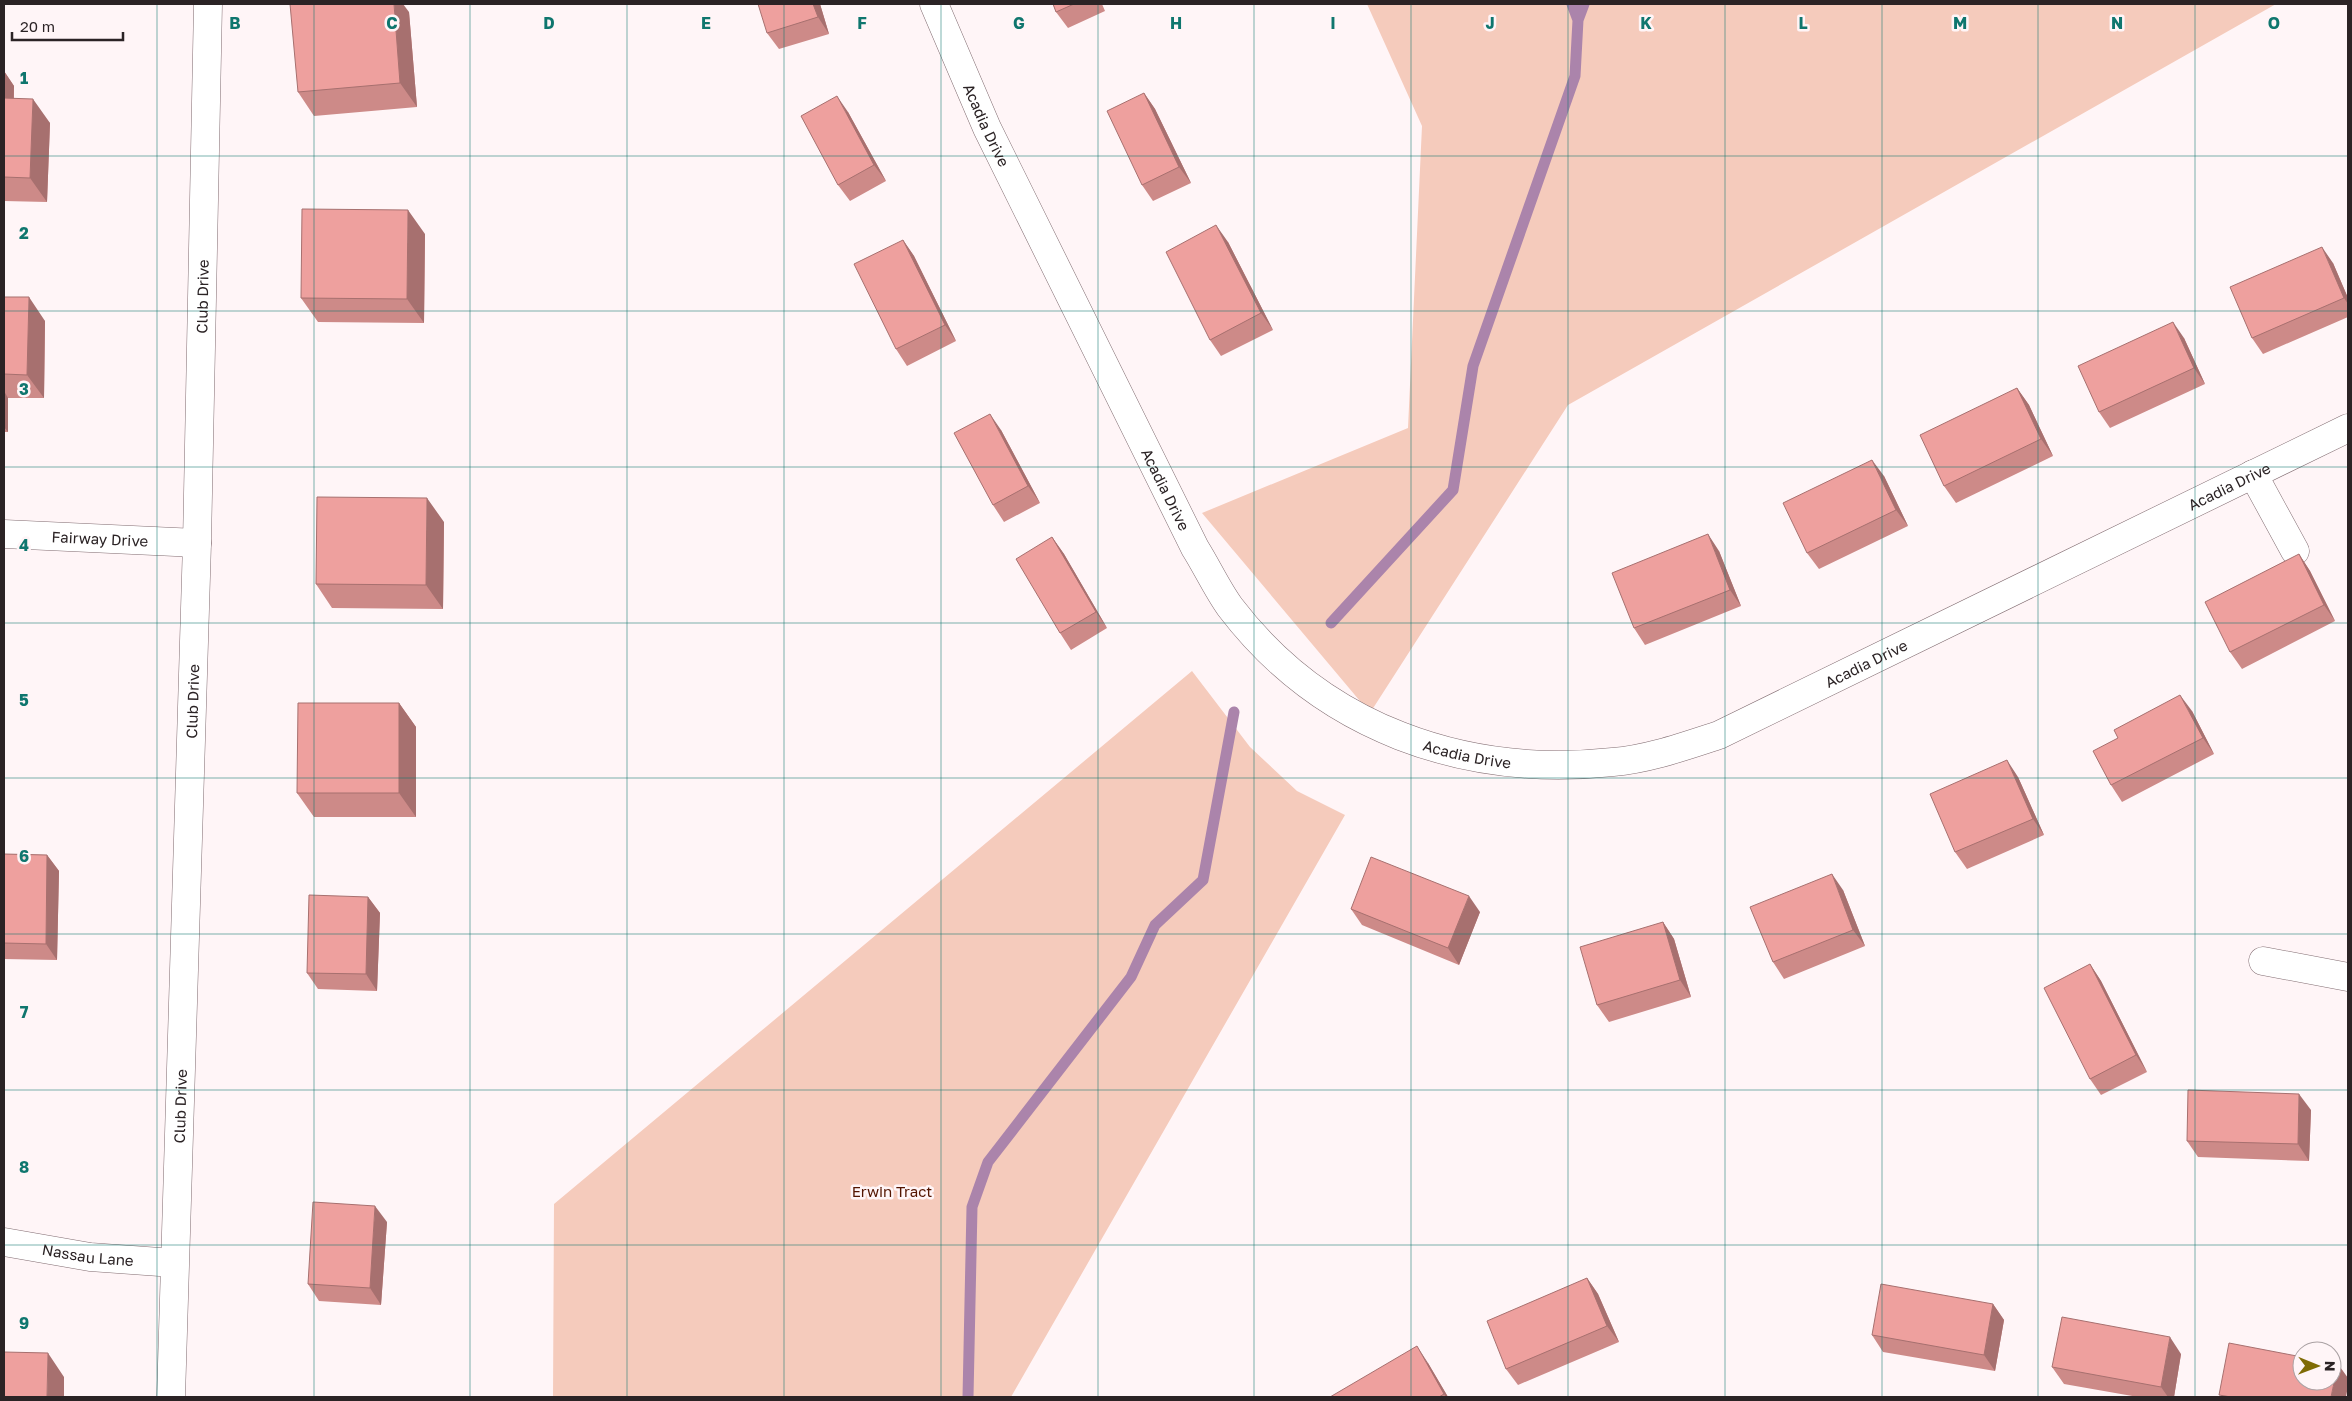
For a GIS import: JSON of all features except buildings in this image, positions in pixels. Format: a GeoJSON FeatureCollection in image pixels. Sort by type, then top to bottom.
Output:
{"type":"FeatureCollection","features":[{"type":"Feature","properties":{"kind":"street","name":"Club Drive"},"geometry":{"type":"LineString","coordinates":[[171,1397],[197,543],[208,4]]}},
{"type":"Feature","properties":{"kind":"street","name":"Acadia Drive"},"geometry":{"type":"LineString","coordinates":[[934,4],[987,128],[1195,548],[1230,606],[1269,652],[1311,687],[1351,714],[1396,736],[1457,756],[1502,763],[1558,765],[1613,762],[1694,743],[1719,735],[2348,428]]}},
{"type":"Feature","properties":{"kind":"street"},"geometry":{"type":"LineString","coordinates":[[2253,474],[2295,551]]}},
{"type":"Feature","properties":{"kind":"street","name":"Fairway Drive"},"geometry":{"type":"LineString","coordinates":[[4,534],[197,543]]}},
{"type":"Feature","properties":{"kind":"street"},"geometry":{"type":"LineString","coordinates":[[2263,961],[2348,977]]}},
{"type":"Feature","properties":{"kind":"street","name":"Nassau Lane"},"geometry":{"type":"LineString","coordinates":[[4,1242],[90,1257],[174,1263]]}},
{"type":"Feature","properties":{"kind":"green space"},"geometry":{"type":"Polygon","coordinates":[[[1367,4],[2276,4],[1568,405],[1370,713],[1202,513],[1408,428],[1422,126],[1367,4]]]}},
{"type":"Feature","properties":{"kind":"green space","name":"Erwin Tract"},"geometry":{"type":"Polygon","coordinates":[[[1192,671],[1250,747],[1297,791],[1345,815],[1011,1397],[553,1397],[554,1204],[1192,671]]]}},
{"type":"Feature","properties":{"kind":"waterway"},"geometry":{"type":"LineString","coordinates":[[1572,4],[1578,20]]}},
{"type":"Feature","properties":{"kind":"waterway"},"geometry":{"type":"LineString","coordinates":[[1331,623],[1453,490],[1473,366],[1575,76],[1578,20],[1584,4]]}},
{"type":"Feature","properties":{"kind":"waterway"},"geometry":{"type":"LineString","coordinates":[[968,1397],[972,1207],[988,1162],[1131,977],[1155,925],[1203,880],[1234,712]]}}]}
